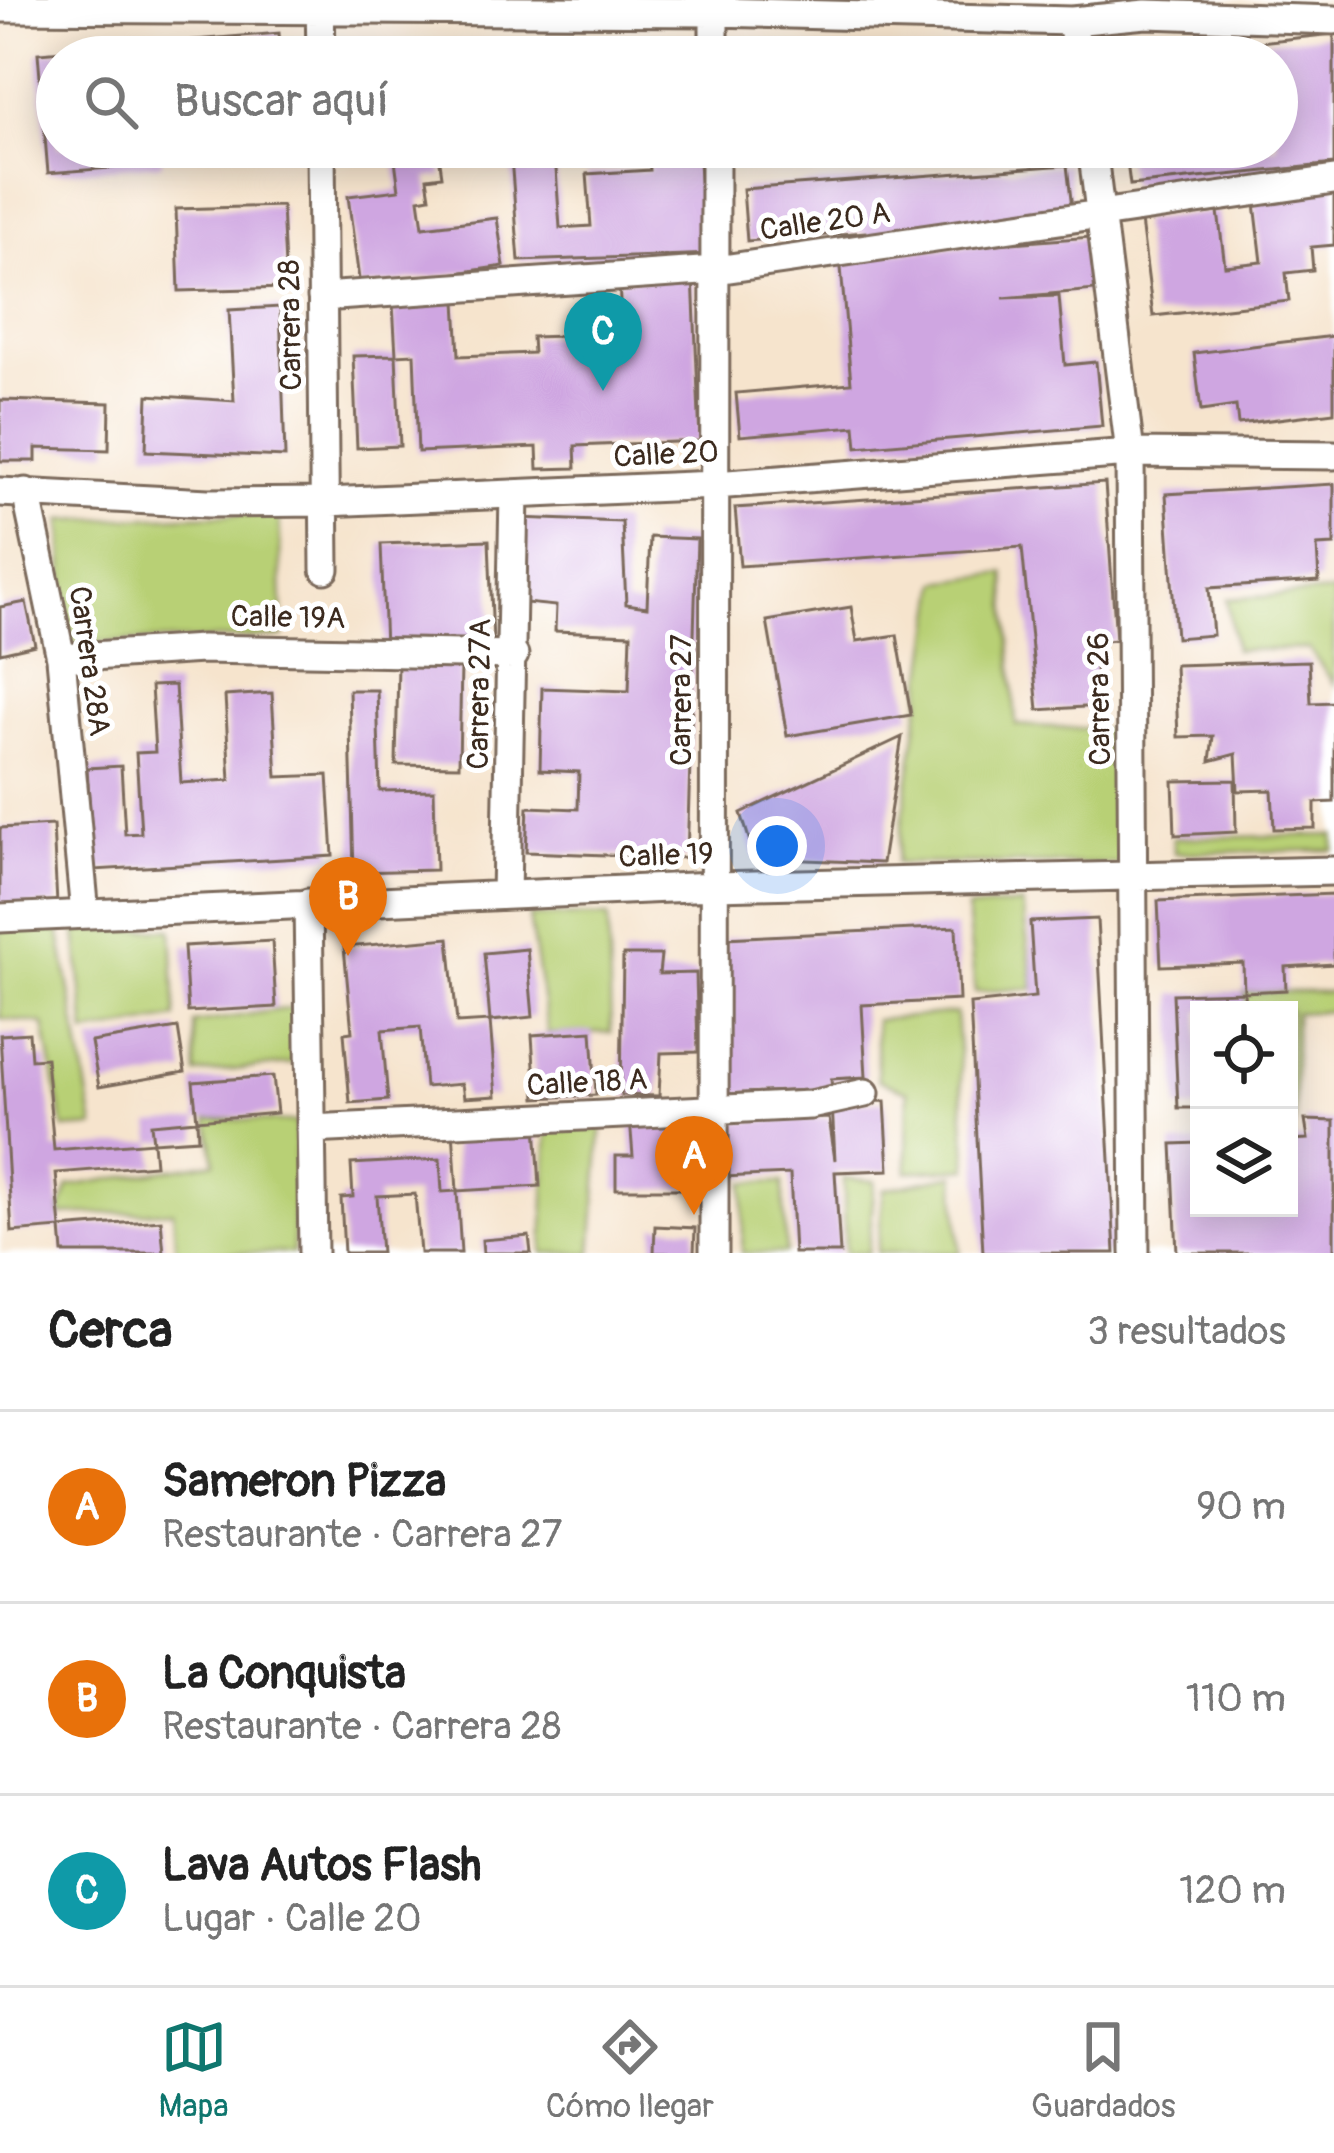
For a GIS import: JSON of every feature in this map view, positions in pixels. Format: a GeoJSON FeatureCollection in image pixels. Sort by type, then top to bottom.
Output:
{"type":"FeatureCollection","features":[{"type":"Feature","properties":{"kind":"street"},"geometry":{"type":"LineString","coordinates":[[0,8],[56,4],[714,6],[1072,21],[1146,7],[1334,20]]}},
{"type":"Feature","properties":{"kind":"street"},"geometry":{"type":"LineString","coordinates":[[320,6],[321,36]]}},
{"type":"Feature","properties":{"kind":"street"},"geometry":{"type":"LineString","coordinates":[[1072,21],[1074,36]]}},
{"type":"Feature","properties":{"kind":"street","name":"Carrera 28"},"geometry":{"type":"LineString","coordinates":[[321,168],[326,569]]}},
{"type":"Feature","properties":{"kind":"street","name":"Carrera 27"},"geometry":{"type":"LineString","coordinates":[[714,1253],[715,168]]}},
{"type":"Feature","properties":{"kind":"street","name":"Carrera 26"},"geometry":{"type":"LineString","coordinates":[[1095,168],[1130,453],[1136,1253]]}},
{"type":"Feature","properties":{"kind":"street","name":"Calle 20 A"},"geometry":{"type":"LineString","coordinates":[[322,297],[716,270],[1334,180]]}},
{"type":"Feature","properties":{"kind":"street","name":"Calle 20"},"geometry":{"type":"LineString","coordinates":[[13,492],[208,503],[326,502],[715,485],[1130,453],[1334,454]]}},
{"type":"Feature","properties":{"kind":"street","name":"Carrera 28A"},"geometry":{"type":"LineString","coordinates":[[13,492],[61,658],[85,914]]}},
{"type":"Feature","properties":{"kind":"street","name":"Carrera 27A"},"geometry":{"type":"LineString","coordinates":[[506,895],[514,494]]}},
{"type":"Feature","properties":{"kind":"street","name":"Calle 19A"},"geometry":{"type":"LineString","coordinates":[[61,658],[202,649],[514,655]]}},
{"type":"Feature","properties":{"kind":"street","name":"Calle 19"},"geometry":{"type":"LineString","coordinates":[[0,917],[714,886],[1334,871]]}},
{"type":"Feature","properties":{"kind":"street"},"geometry":{"type":"LineString","coordinates":[[308,903],[313,1253]]}},
{"type":"Feature","properties":{"kind":"street","name":"Calle 18 A"},"geometry":{"type":"LineString","coordinates":[[311,1129],[810,1105],[866,1094]]}},
{"type":"Feature","properties":{"kind":"green space"},"geometry":{"type":"Polygon","coordinates":[[[279,513],[283,637],[67,643],[62,520],[279,513]]]}},
{"type":"Feature","properties":{"kind":"green space"},"geometry":{"type":"Polygon","coordinates":[[[1005,573],[1016,725],[1122,731],[1126,864],[896,863],[939,582],[1005,573]]]}},
{"type":"Feature","properties":{"kind":"green space"},"geometry":{"type":"Polygon","coordinates":[[[1334,592],[1334,684],[1309,649],[1235,650],[1227,599],[1334,592]]]}},
{"type":"Feature","properties":{"kind":"green space"},"geometry":{"type":"Polygon","coordinates":[[[1334,835],[1334,850],[1174,853],[1173,838],[1334,835]]]}},
{"type":"Feature","properties":{"kind":"green space"},"geometry":{"type":"Polygon","coordinates":[[[1022,904],[1034,988],[975,992],[967,909],[1022,904]]]}},
{"type":"Feature","properties":{"kind":"green space"},"geometry":{"type":"Polygon","coordinates":[[[529,916],[608,917],[611,1032],[548,1034],[529,916]]]}},
{"type":"Feature","properties":{"kind":"green space"},"geometry":{"type":"Polygon","coordinates":[[[58,923],[94,1127],[64,1129],[44,1024],[0,1018],[0,929],[58,923]]]}},
{"type":"Feature","properties":{"kind":"green space"},"geometry":{"type":"Polygon","coordinates":[[[172,929],[176,1018],[86,1034],[76,930],[172,929]]]}},
{"type":"Feature","properties":{"kind":"green space"},"geometry":{"type":"Polygon","coordinates":[[[1244,992],[1334,992],[1334,1011],[1298,1013],[1298,1001],[1244,1001],[1244,992]]]}},
{"type":"Feature","properties":{"kind":"green space"},"geometry":{"type":"Polygon","coordinates":[[[298,1007],[297,1063],[196,1074],[194,1023],[298,1007]]]}},
{"type":"Feature","properties":{"kind":"green space"},"geometry":{"type":"Polygon","coordinates":[[[956,1013],[968,1168],[907,1172],[908,1091],[878,1080],[875,1020],[956,1013]]]}},
{"type":"Feature","properties":{"kind":"green space"},"geometry":{"type":"Polygon","coordinates":[[[602,1117],[592,1253],[543,1253],[548,1123],[602,1117]]]}},
{"type":"Feature","properties":{"kind":"green space"},"geometry":{"type":"Polygon","coordinates":[[[208,1119],[296,1122],[293,1253],[176,1253],[173,1211],[59,1215],[69,1186],[215,1162],[208,1119]]]}},
{"type":"Feature","properties":{"kind":"green space"},"geometry":{"type":"Polygon","coordinates":[[[955,1175],[960,1253],[877,1253],[884,1189],[955,1175]]]}},
{"type":"Feature","properties":{"kind":"green space"},"geometry":{"type":"Polygon","coordinates":[[[844,1178],[875,1181],[868,1253],[845,1253],[844,1178]]]}},
{"type":"Feature","properties":{"kind":"green space"},"geometry":{"type":"Polygon","coordinates":[[[783,1182],[786,1253],[742,1253],[744,1183],[783,1182]]]}},
{"type":"Feature","properties":{"kind":"building"},"geometry":{"type":"Polygon","coordinates":[[[1334,34],[1334,164],[1298,168],[1298,38],[1334,34]]]}},
{"type":"Feature","properties":{"kind":"building"},"geometry":{"type":"Polygon","coordinates":[[[48,168],[111,168],[48,173],[48,168]]]}},
{"type":"Feature","properties":{"kind":"building"},"geometry":{"type":"Polygon","coordinates":[[[396,168],[441,168],[442,176],[427,178],[430,197],[419,199],[423,227],[497,218],[504,266],[360,287],[348,196],[399,190],[396,168]]]}},
{"type":"Feature","properties":{"kind":"building"},"geometry":{"type":"Polygon","coordinates":[[[512,168],[556,168],[560,228],[591,226],[587,174],[699,168],[701,192],[709,191],[714,254],[519,261],[512,168]]]}},
{"type":"Feature","properties":{"kind":"building"},"geometry":{"type":"Polygon","coordinates":[[[1067,168],[1073,217],[866,238],[865,232],[747,241],[743,189],[1067,168]]]}},
{"type":"Feature","properties":{"kind":"building"},"geometry":{"type":"Polygon","coordinates":[[[1128,168],[1295,168],[1130,185],[1128,168]]]}},
{"type":"Feature","properties":{"kind":"building"},"geometry":{"type":"Polygon","coordinates":[[[1334,185],[1334,245],[1311,247],[1313,270],[1286,273],[1289,301],[1153,316],[1141,221],[1218,212],[1225,266],[1262,262],[1254,195],[1334,185]]]}},
{"type":"Feature","properties":{"kind":"building"},"geometry":{"type":"Polygon","coordinates":[[[282,206],[286,288],[179,291],[176,209],[282,206]]]}},
{"type":"Feature","properties":{"kind":"building"},"geometry":{"type":"Polygon","coordinates":[[[1091,237],[1096,290],[1003,298],[1059,296],[1065,365],[1096,362],[1102,426],[857,447],[855,426],[740,436],[736,393],[851,383],[840,256],[1091,237]]]}},
{"type":"Feature","properties":{"kind":"building"},"geometry":{"type":"Polygon","coordinates":[[[693,276],[700,441],[575,446],[576,468],[538,469],[537,447],[418,452],[414,354],[396,355],[393,304],[456,301],[459,356],[533,353],[532,337],[594,335],[595,346],[622,344],[619,280],[693,276]]]}},
{"type":"Feature","properties":{"kind":"building"},"geometry":{"type":"Polygon","coordinates":[[[280,307],[285,457],[146,451],[148,395],[234,401],[229,310],[280,307]]]}},
{"type":"Feature","properties":{"kind":"building"},"geometry":{"type":"Polygon","coordinates":[[[1334,336],[1334,412],[1238,424],[1236,406],[1201,411],[1194,353],[1334,336]]]}},
{"type":"Feature","properties":{"kind":"building"},"geometry":{"type":"Polygon","coordinates":[[[396,355],[400,446],[357,448],[353,356],[396,355]]]}},
{"type":"Feature","properties":{"kind":"building"},"geometry":{"type":"Polygon","coordinates":[[[0,400],[110,403],[109,450],[36,448],[36,461],[0,461],[0,400]]]}},
{"type":"Feature","properties":{"kind":"building"},"geometry":{"type":"Polygon","coordinates":[[[1105,483],[1116,640],[1094,642],[1099,706],[1038,710],[1022,547],[740,566],[735,508],[1105,483]]]}},
{"type":"Feature","properties":{"kind":"building"},"geometry":{"type":"Polygon","coordinates":[[[1334,484],[1334,545],[1317,546],[1319,581],[1209,588],[1213,635],[1176,638],[1166,494],[1334,484]]]}},
{"type":"Feature","properties":{"kind":"building"},"geometry":{"type":"Polygon","coordinates":[[[518,518],[622,522],[626,604],[647,607],[650,537],[697,539],[687,858],[526,852],[528,807],[578,809],[579,772],[540,770],[542,688],[629,691],[631,634],[555,631],[556,606],[515,602],[518,518]]]}},
{"type":"Feature","properties":{"kind":"building"},"geometry":{"type":"Polygon","coordinates":[[[489,540],[493,643],[385,647],[381,544],[489,540]]]}},
{"type":"Feature","properties":{"kind":"building"},"geometry":{"type":"Polygon","coordinates":[[[26,602],[35,645],[0,653],[0,607],[26,602]]]}},
{"type":"Feature","properties":{"kind":"building"},"geometry":{"type":"Polygon","coordinates":[[[851,607],[857,641],[897,635],[911,715],[787,736],[767,621],[851,607]]]}},
{"type":"Feature","properties":{"kind":"building"},"geometry":{"type":"Polygon","coordinates":[[[1309,661],[1311,703],[1334,702],[1334,802],[1315,803],[1315,828],[1274,829],[1272,790],[1238,791],[1236,754],[1210,761],[1213,736],[1178,737],[1175,665],[1309,661]]]}},
{"type":"Feature","properties":{"kind":"building"},"geometry":{"type":"Polygon","coordinates":[[[398,663],[461,665],[459,766],[396,765],[398,663]]]}},
{"type":"Feature","properties":{"kind":"building"},"geometry":{"type":"Polygon","coordinates":[[[175,685],[181,783],[230,780],[225,696],[272,693],[277,777],[328,775],[333,856],[94,870],[87,768],[121,766],[125,834],[141,833],[136,753],[155,752],[151,686],[175,685]]]}},
{"type":"Feature","properties":{"kind":"building"},"geometry":{"type":"Polygon","coordinates":[[[349,690],[377,690],[380,791],[434,790],[436,870],[354,872],[349,690]]]}},
{"type":"Feature","properties":{"kind":"building"},"geometry":{"type":"Polygon","coordinates":[[[902,737],[882,863],[755,858],[741,813],[902,737]]]}},
{"type":"Feature","properties":{"kind":"building"},"geometry":{"type":"Polygon","coordinates":[[[1235,780],[1236,832],[1175,835],[1173,781],[1235,780]]]}},
{"type":"Feature","properties":{"kind":"building"},"geometry":{"type":"Polygon","coordinates":[[[53,825],[57,904],[0,907],[0,828],[53,825]]]}},
{"type":"Feature","properties":{"kind":"building"},"geometry":{"type":"Polygon","coordinates":[[[1334,894],[1334,964],[1285,967],[1286,990],[1244,992],[1243,963],[1161,966],[1158,901],[1334,894]]]}},
{"type":"Feature","properties":{"kind":"building"},"geometry":{"type":"Polygon","coordinates":[[[1097,919],[1115,1253],[983,1253],[970,1004],[1035,997],[1030,922],[1097,919]]]}},
{"type":"Feature","properties":{"kind":"building"},"geometry":{"type":"Polygon","coordinates":[[[956,927],[959,1000],[862,1005],[866,1077],[831,1079],[832,1089],[724,1094],[725,938],[956,927]]]}},
{"type":"Feature","properties":{"kind":"building"},"geometry":{"type":"Polygon","coordinates":[[[449,938],[457,1023],[490,1021],[496,1096],[464,1098],[462,1084],[425,1087],[420,1027],[382,1030],[388,1100],[350,1103],[344,1033],[352,1032],[344,947],[449,938]]]}},
{"type":"Feature","properties":{"kind":"building"},"geometry":{"type":"Polygon","coordinates":[[[272,941],[276,1007],[188,1012],[184,946],[272,941]]]}},
{"type":"Feature","properties":{"kind":"building"},"geometry":{"type":"Polygon","coordinates":[[[527,949],[533,1017],[490,1021],[484,953],[527,949]]]}},
{"type":"Feature","properties":{"kind":"building"},"geometry":{"type":"Polygon","coordinates":[[[623,955],[661,955],[659,974],[696,973],[698,1052],[661,1053],[659,1096],[621,1095],[623,955]]]}},
{"type":"Feature","properties":{"kind":"building"},"geometry":{"type":"Polygon","coordinates":[[[1244,992],[1244,1001],[1190,1001],[1190,1108],[1178,1108],[1173,994],[1244,992]]]}},
{"type":"Feature","properties":{"kind":"building"},"geometry":{"type":"Polygon","coordinates":[[[178,1028],[185,1072],[99,1087],[91,1042],[178,1028]]]}},
{"type":"Feature","properties":{"kind":"building"},"geometry":{"type":"Polygon","coordinates":[[[592,1031],[596,1095],[536,1098],[532,1035],[592,1031]]]}},
{"type":"Feature","properties":{"kind":"building"},"geometry":{"type":"Polygon","coordinates":[[[29,1033],[31,1059],[46,1058],[54,1150],[153,1142],[155,1165],[56,1173],[61,1228],[12,1232],[0,1035],[29,1033]]]}},
{"type":"Feature","properties":{"kind":"building"},"geometry":{"type":"Polygon","coordinates":[[[273,1076],[277,1113],[197,1120],[193,1082],[273,1076]]]}},
{"type":"Feature","properties":{"kind":"building"},"geometry":{"type":"Polygon","coordinates":[[[885,1101],[889,1170],[835,1172],[840,1253],[794,1253],[790,1174],[724,1177],[721,1123],[829,1118],[835,1160],[832,1103],[885,1101]]]}},
{"type":"Feature","properties":{"kind":"building"},"geometry":{"type":"Polygon","coordinates":[[[630,1119],[684,1120],[687,1189],[616,1189],[616,1156],[633,1156],[630,1119]]]}},
{"type":"Feature","properties":{"kind":"building"},"geometry":{"type":"Polygon","coordinates":[[[197,1120],[198,1139],[153,1142],[151,1124],[197,1120]]]}},
{"type":"Feature","properties":{"kind":"building"},"geometry":{"type":"Polygon","coordinates":[[[1305,1120],[1334,1121],[1334,1253],[1177,1253],[1172,1144],[1190,1143],[1190,1217],[1298,1217],[1298,1140],[1308,1139],[1305,1120]]]}},
{"type":"Feature","properties":{"kind":"building"},"geometry":{"type":"Polygon","coordinates":[[[536,1125],[540,1186],[457,1191],[453,1130],[536,1125]]]}},
{"type":"Feature","properties":{"kind":"building"},"geometry":{"type":"Polygon","coordinates":[[[440,1159],[442,1192],[457,1191],[461,1253],[420,1253],[415,1194],[377,1196],[381,1253],[344,1253],[341,1198],[353,1197],[351,1164],[440,1159]]]}},
{"type":"Feature","properties":{"kind":"building"},"geometry":{"type":"Polygon","coordinates":[[[161,1220],[164,1253],[63,1253],[61,1228],[161,1220]]]}},
{"type":"Feature","properties":{"kind":"building"},"geometry":{"type":"Polygon","coordinates":[[[655,1226],[695,1228],[694,1253],[654,1253],[655,1226]]]}},
{"type":"Feature","properties":{"kind":"building"},"geometry":{"type":"Polygon","coordinates":[[[529,1236],[531,1253],[483,1253],[482,1240],[529,1236]]]}},
{"type":"Feature","properties":{"kind":"place","name":"Lava Autos Flash"},"geometry":{"type":"Point","coordinates":[603,391]}},
{"type":"Feature","properties":{"kind":"place","name":"La Conquista"},"geometry":{"type":"Point","coordinates":[348,956]}},
{"type":"Feature","properties":{"kind":"place","name":"Sameron Pizza"},"geometry":{"type":"Point","coordinates":[694,1215]}}]}
